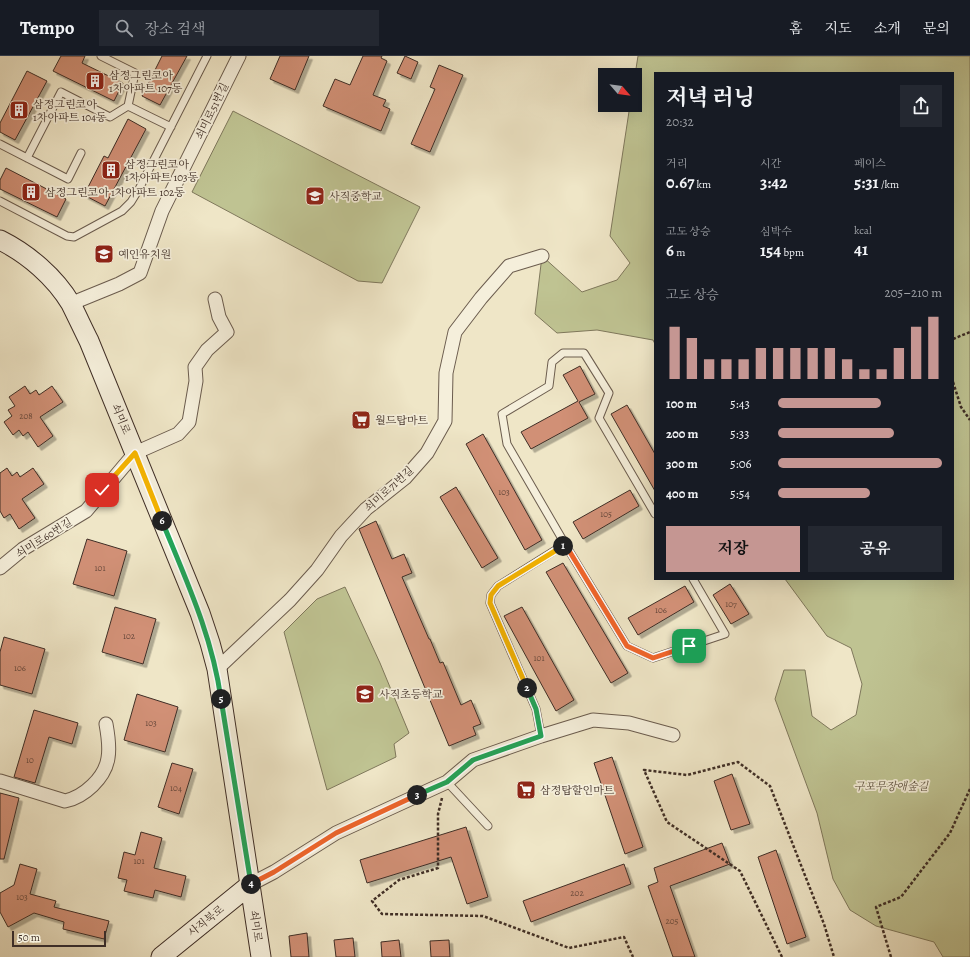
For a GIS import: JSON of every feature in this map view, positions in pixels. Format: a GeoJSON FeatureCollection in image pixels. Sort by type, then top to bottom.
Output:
{"type":"FeatureCollection","features":[{"type":"Feature","properties":{"kind":"main road","name":"쇠미로"},"geometry":{"type":"LineString","coordinates":[[0,240],[23,253],[34,262],[50,277],[70,304],[89,340],[200,613],[217,669],[261,957]]}},
{"type":"Feature","properties":{"kind":"main road","name":"사직북로"},"geometry":{"type":"LineString","coordinates":[[161,957],[250,884]]}},
{"type":"Feature","properties":{"kind":"street","name":"쇠미로51번길"},"geometry":{"type":"LineString","coordinates":[[70,304],[140,273],[162,211],[239,56]]}},
{"type":"Feature","properties":{"kind":"street","name":"쇠미로71번길"},"geometry":{"type":"LineString","coordinates":[[217,669],[290,600],[317,570],[341,536],[366,509],[405,478],[427,453],[445,421],[446,373],[455,332],[481,298],[509,266],[542,256]]}},
{"type":"Feature","properties":{"kind":"street"},"geometry":{"type":"LineString","coordinates":[[135,453],[178,434],[189,422],[196,381],[195,367],[207,350],[227,332],[219,317],[216,299]]}},
{"type":"Feature","properties":{"kind":"street","name":"쇠미로60번길"},"geometry":{"type":"LineString","coordinates":[[0,568],[23,549],[86,511],[135,453]]}},
{"type":"Feature","properties":{"kind":"street"},"geometry":{"type":"LineString","coordinates":[[250,884],[274,872],[336,833],[447,782],[473,760],[541,736],[593,720],[629,723],[673,735]]}},
{"type":"Feature","properties":{"kind":"street"},"geometry":{"type":"LineString","coordinates":[[0,781],[65,800],[76,799],[94,783],[108,759],[109,737],[106,724]]}},
{"type":"Feature","properties":{"kind":"lane"},"geometry":{"type":"LineString","coordinates":[[27,158],[60,92],[110,117],[128,106],[135,73],[101,56]]}},
{"type":"Feature","properties":{"kind":"lane"},"geometry":{"type":"LineString","coordinates":[[0,201],[67,236],[74,237],[122,211],[131,202],[139,189],[207,56]]}},
{"type":"Feature","properties":{"kind":"lane"},"geometry":{"type":"LineString","coordinates":[[128,106],[171,127]]}},
{"type":"Feature","properties":{"kind":"lane"},"geometry":{"type":"LineString","coordinates":[[0,144],[68,179],[81,153]]}},
{"type":"Feature","properties":{"kind":"lane"},"geometry":{"type":"LineString","coordinates":[[654,512],[599,418],[609,393],[584,353],[563,353],[552,362],[549,386],[502,414],[507,444],[565,544],[627,646],[653,658],[726,634],[694,580]]}},
{"type":"Feature","properties":{"kind":"lane"},"geometry":{"type":"LineString","coordinates":[[541,736],[536,709],[490,603],[491,595],[498,586],[565,544]]}},
{"type":"Feature","properties":{"kind":"lane"},"geometry":{"type":"LineString","coordinates":[[447,782],[488,826]]}},
{"type":"Feature","properties":{"kind":"path"},"geometry":{"type":"LineString","coordinates":[[954,339],[970,332]]}},
{"type":"Feature","properties":{"kind":"path"},"geometry":{"type":"LineString","coordinates":[[954,385],[961,407],[970,420]]}},
{"type":"Feature","properties":{"kind":"path"},"geometry":{"type":"LineString","coordinates":[[782,957],[740,871],[667,822],[644,770],[687,775],[738,762],[770,786],[824,924],[834,957]]}},
{"type":"Feature","properties":{"kind":"path"},"geometry":{"type":"LineString","coordinates":[[447,782],[438,814],[438,868],[398,880],[372,901],[382,914],[483,916],[569,948],[624,937],[633,957]]}},
{"type":"Feature","properties":{"kind":"path"},"geometry":{"type":"LineString","coordinates":[[891,957],[876,907],[902,897],[950,833],[970,788]]}},
{"type":"Feature","properties":{"kind":"green space","name":"구포무장애숲길"},"geometry":{"type":"Polygon","coordinates":[[[638,56],[970,56],[970,957],[943,957],[934,942],[876,926],[850,910],[833,879],[817,813],[775,699],[784,670],[805,670],[812,716],[831,730],[856,715],[862,684],[851,648],[827,636],[786,580],[954,580],[954,72],[654,72],[654,342],[653,340],[597,330],[557,333],[535,314],[542,256],[582,292],[617,280],[630,263],[610,236],[629,112],[642,112],[642,68],[636,68],[638,56]]]}},
{"type":"Feature","properties":{"kind":"green space"},"geometry":{"type":"Polygon","coordinates":[[[233,111],[420,207],[382,283],[358,281],[192,192],[233,111]]]}},
{"type":"Feature","properties":{"kind":"green space"},"geometry":{"type":"Polygon","coordinates":[[[345,587],[380,663],[409,733],[394,744],[396,757],[327,790],[284,632],[317,599],[345,587]]]}},
{"type":"Feature","properties":{"kind":"building","name":"삼정그린코아 1차아파트 107동"},"geometry":{"type":"Polygon","coordinates":[[[61,56],[85,56],[82,63],[123,83],[114,101],[53,71],[61,56]]]}},
{"type":"Feature","properties":{"kind":"building"},"geometry":{"type":"Polygon","coordinates":[[[162,56],[187,56],[160,105],[142,96],[162,56]]]}},
{"type":"Feature","properties":{"kind":"building"},"geometry":{"type":"Polygon","coordinates":[[[280,56],[309,56],[295,90],[270,79],[280,56]]]}},
{"type":"Feature","properties":{"kind":"building"},"geometry":{"type":"Polygon","coordinates":[[[363,56],[382,56],[381,58],[387,61],[373,95],[386,100],[383,106],[390,109],[381,131],[323,106],[335,79],[350,85],[363,56]]]}},
{"type":"Feature","properties":{"kind":"building"},"geometry":{"type":"Polygon","coordinates":[[[405,56],[418,62],[411,79],[397,73],[405,56]]]}},
{"type":"Feature","properties":{"kind":"building"},"geometry":{"type":"Polygon","coordinates":[[[439,65],[463,75],[430,152],[411,144],[435,89],[430,87],[439,65]]]}},
{"type":"Feature","properties":{"kind":"building","name":"삼정그린코아 1차아파트 104동"},"geometry":{"type":"Polygon","coordinates":[[[27,71],[47,81],[15,140],[0,132],[0,123],[27,71]]]}},
{"type":"Feature","properties":{"kind":"building","name":"삼정그린코아 1차아파트 103동"},"geometry":{"type":"Polygon","coordinates":[[[128,119],[146,129],[105,206],[84,195],[104,156],[108,158],[128,119]]]}},
{"type":"Feature","properties":{"kind":"building","name":"삼정그린코아 1차아파트 102동"},"geometry":{"type":"Polygon","coordinates":[[[6,168],[66,199],[57,217],[0,189],[0,180],[6,168]]]}},
{"type":"Feature","properties":{"kind":"building"},"geometry":{"type":"Polygon","coordinates":[[[580,366],[595,394],[579,402],[588,418],[531,449],[521,432],[578,401],[563,375],[580,366]]]}},
{"type":"Feature","properties":{"kind":"building"},"geometry":{"type":"Polygon","coordinates":[[[25,386],[30,394],[36,390],[39,395],[52,386],[63,402],[40,417],[53,436],[38,447],[28,432],[23,436],[19,430],[13,435],[4,422],[12,416],[8,410],[15,406],[9,397],[25,386]]]}},
{"type":"Feature","properties":{"kind":"building"},"geometry":{"type":"Polygon","coordinates":[[[627,405],[654,452],[654,489],[611,414],[627,405]]]}},
{"type":"Feature","properties":{"kind":"building"},"geometry":{"type":"Polygon","coordinates":[[[483,434],[542,540],[525,550],[466,444],[483,434]]]}},
{"type":"Feature","properties":{"kind":"building"},"geometry":{"type":"Polygon","coordinates":[[[7,468],[12,476],[17,472],[20,477],[33,468],[44,484],[22,499],[35,518],[19,529],[10,514],[4,518],[0,511],[0,473],[7,468]]]}},
{"type":"Feature","properties":{"kind":"building"},"geometry":{"type":"Polygon","coordinates":[[[456,487],[498,558],[482,568],[440,497],[456,487]]]}},
{"type":"Feature","properties":{"kind":"building"},"geometry":{"type":"Polygon","coordinates":[[[630,490],[639,506],[583,539],[573,522],[630,490]]]}},
{"type":"Feature","properties":{"kind":"building"},"geometry":{"type":"Polygon","coordinates":[[[376,521],[392,559],[404,554],[412,573],[402,577],[429,639],[440,663],[443,662],[461,705],[471,700],[481,724],[473,727],[476,735],[449,746],[359,529],[376,521]]]}},
{"type":"Feature","properties":{"kind":"building"},"geometry":{"type":"Polygon","coordinates":[[[87,539],[127,551],[114,596],[73,584],[87,539]]]}},
{"type":"Feature","properties":{"kind":"building"},"geometry":{"type":"Polygon","coordinates":[[[563,563],[628,673],[611,683],[546,572],[563,563]]]}},
{"type":"Feature","properties":{"kind":"building"},"geometry":{"type":"Polygon","coordinates":[[[730,584],[749,614],[731,624],[713,595],[730,584]]]}},
{"type":"Feature","properties":{"kind":"building"},"geometry":{"type":"Polygon","coordinates":[[[685,586],[694,602],[638,635],[628,618],[685,586]]]}},
{"type":"Feature","properties":{"kind":"building"},"geometry":{"type":"Polygon","coordinates":[[[115,607],[156,619],[143,664],[102,652],[115,607]]]}},
{"type":"Feature","properties":{"kind":"building"},"geometry":{"type":"Polygon","coordinates":[[[522,607],[574,700],[556,711],[504,616],[522,607]]]}},
{"type":"Feature","properties":{"kind":"building"},"geometry":{"type":"Polygon","coordinates":[[[4,637],[45,649],[32,694],[0,685],[0,652],[4,637]]]}},
{"type":"Feature","properties":{"kind":"building"},"geometry":{"type":"Polygon","coordinates":[[[137,694],[178,707],[165,752],[124,740],[137,694]]]}},
{"type":"Feature","properties":{"kind":"building"},"geometry":{"type":"Polygon","coordinates":[[[34,710],[78,723],[72,744],[49,737],[35,783],[14,777],[34,710]]]}},
{"type":"Feature","properties":{"kind":"building"},"geometry":{"type":"Polygon","coordinates":[[[612,757],[643,847],[625,854],[594,763],[612,757]]]}},
{"type":"Feature","properties":{"kind":"building"},"geometry":{"type":"Polygon","coordinates":[[[172,763],[193,769],[179,814],[158,807],[172,763]]]}},
{"type":"Feature","properties":{"kind":"building"},"geometry":{"type":"Polygon","coordinates":[[[732,774],[750,824],[731,830],[714,781],[732,774]]]}},
{"type":"Feature","properties":{"kind":"building"},"geometry":{"type":"Polygon","coordinates":[[[0,793],[19,798],[4,859],[0,859],[0,793]]]}},
{"type":"Feature","properties":{"kind":"building"},"geometry":{"type":"Polygon","coordinates":[[[466,827],[488,897],[467,904],[451,857],[367,883],[360,860],[466,827]]]}},
{"type":"Feature","properties":{"kind":"building"},"geometry":{"type":"Polygon","coordinates":[[[141,832],[162,838],[154,868],[186,876],[181,897],[155,890],[153,898],[124,891],[127,880],[118,878],[124,852],[135,855],[141,832]]]}},
{"type":"Feature","properties":{"kind":"building"},"geometry":{"type":"Polygon","coordinates":[[[722,843],[730,864],[670,886],[695,957],[673,957],[648,886],[658,882],[654,868],[722,843]]]}},
{"type":"Feature","properties":{"kind":"building"},"geometry":{"type":"Polygon","coordinates":[[[776,850],[806,937],[787,944],[758,857],[776,850]]]}},
{"type":"Feature","properties":{"kind":"building"},"geometry":{"type":"Polygon","coordinates":[[[20,864],[37,869],[30,894],[56,901],[54,907],[109,921],[104,939],[63,929],[64,922],[34,913],[8,927],[0,912],[0,893],[14,885],[20,864]]]}},
{"type":"Feature","properties":{"kind":"building"},"geometry":{"type":"Polygon","coordinates":[[[624,864],[631,884],[531,922],[523,901],[624,864]]]}},
{"type":"Feature","properties":{"kind":"building"},"geometry":{"type":"Polygon","coordinates":[[[307,933],[309,957],[291,957],[289,936],[307,933]]]}},
{"type":"Feature","properties":{"kind":"building"},"geometry":{"type":"Polygon","coordinates":[[[353,938],[355,957],[336,957],[334,940],[353,938]]]}},
{"type":"Feature","properties":{"kind":"building"},"geometry":{"type":"Polygon","coordinates":[[[399,940],[401,957],[382,957],[381,942],[399,940]]]}},
{"type":"Feature","properties":{"kind":"building"},"geometry":{"type":"Polygon","coordinates":[[[449,940],[450,957],[431,957],[430,941],[449,940]]]}},
{"type":"Feature","properties":{"kind":"place","name":"삼정그린코아 1차아파트 107동"},"geometry":{"type":"Point","coordinates":[95,81]}},
{"type":"Feature","properties":{"kind":"place","name":"삼정그린코아 1차아파트 104동"},"geometry":{"type":"Point","coordinates":[19,110]}},
{"type":"Feature","properties":{"kind":"place","name":"삼정그린코아 1차아파트 103동"},"geometry":{"type":"Point","coordinates":[111,170]}},
{"type":"Feature","properties":{"kind":"place","name":"삼정그린코아 1차아파트 102동"},"geometry":{"type":"Point","coordinates":[31,192]}},
{"type":"Feature","properties":{"kind":"place","name":"사직중학교"},"geometry":{"type":"Point","coordinates":[315,196]}},
{"type":"Feature","properties":{"kind":"place","name":"예인유치원"},"geometry":{"type":"Point","coordinates":[104,254]}},
{"type":"Feature","properties":{"kind":"place","name":"월드탑마트"},"geometry":{"type":"Point","coordinates":[361,420]}},
{"type":"Feature","properties":{"kind":"place","name":"사직초등학교"},"geometry":{"type":"Point","coordinates":[365,694]}},
{"type":"Feature","properties":{"kind":"place","name":"삼정탑할인마트"},"geometry":{"type":"Point","coordinates":[526,790]}},
{"type":"Feature","properties":{"kind":"route"},"geometry":{"type":"LineString","coordinates":[[102,490],[135,453],[200,613],[217,669],[250,884],[274,872],[336,833],[447,782],[473,760],[541,736],[536,709],[490,603],[491,595],[498,586],[565,544],[627,646],[653,658],[689,646]]}}]}
